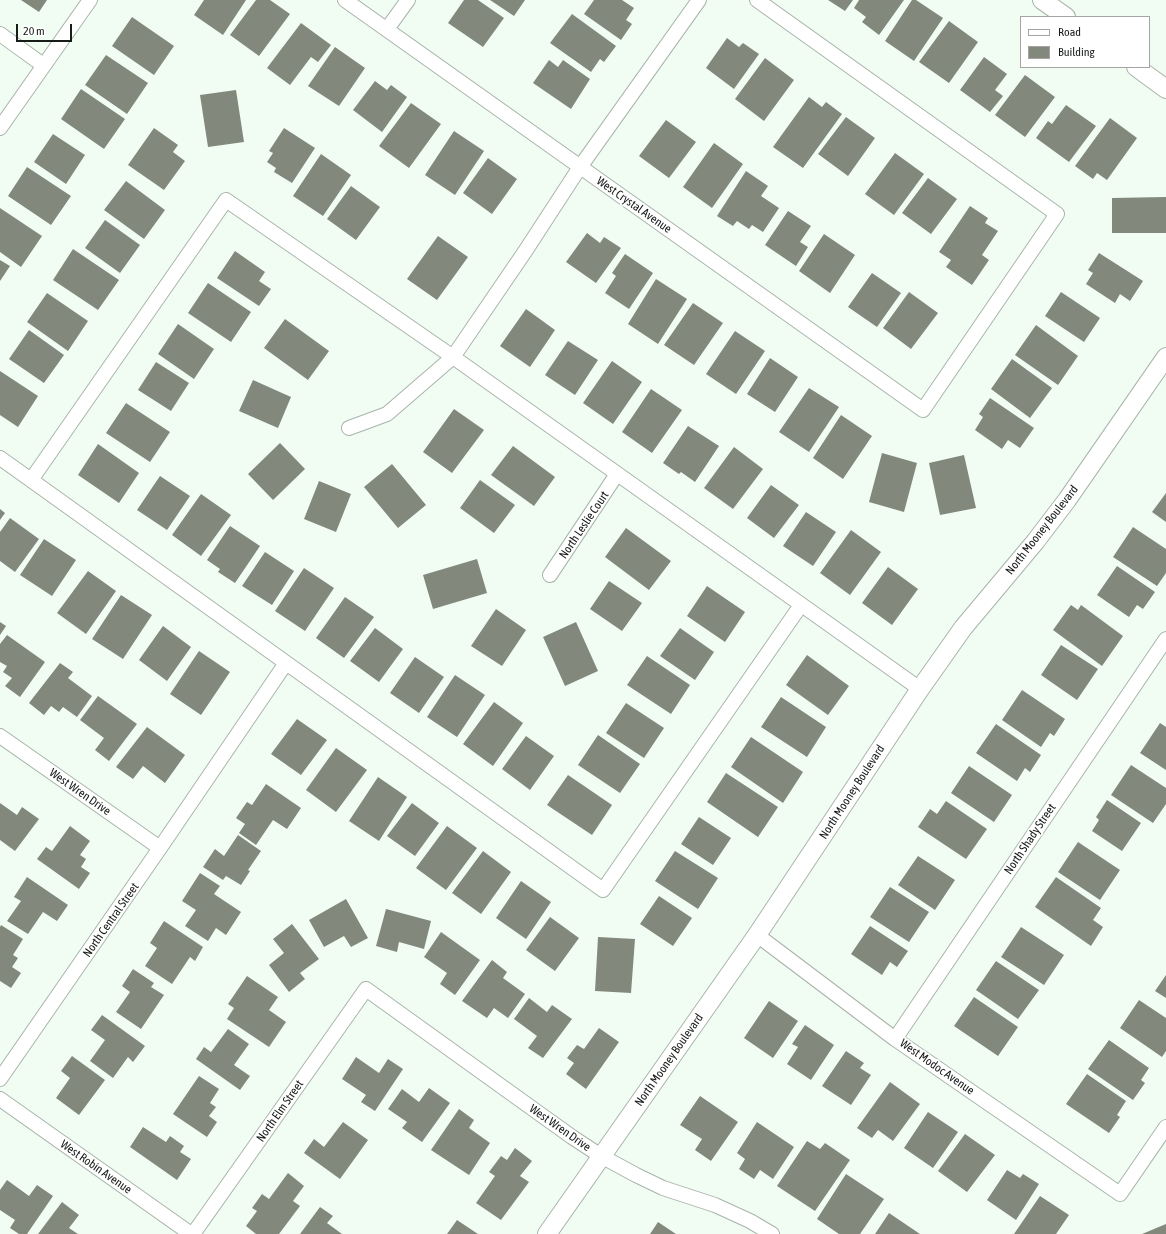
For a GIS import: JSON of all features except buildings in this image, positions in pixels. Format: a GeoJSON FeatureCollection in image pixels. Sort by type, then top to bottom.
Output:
{"type":"FeatureCollection","features":[{"type":"Feature","properties":{"kind":"street"},"geometry":{"type":"LineString","coordinates":[[0,128],[90,0]]}},
{"type":"Feature","properties":{"kind":"street","name":"West Crystal Avenue"},"geometry":{"type":"LineString","coordinates":[[345,0],[923,410],[1057,214],[757,0]]}},
{"type":"Feature","properties":{"kind":"street"},"geometry":{"type":"LineString","coordinates":[[387,30],[408,0]]}},
{"type":"Feature","properties":{"kind":"street"},"geometry":{"type":"LineString","coordinates":[[349,428],[387,414],[453,357],[526,250],[580,167],[699,0]]}},
{"type":"Feature","properties":{"kind":"street"},"geometry":{"type":"LineString","coordinates":[[1042,0],[1065,16]]}},
{"type":"Feature","properties":{"kind":"street"},"geometry":{"type":"LineString","coordinates":[[0,34],[43,65]]}},
{"type":"Feature","properties":{"kind":"street"},"geometry":{"type":"LineString","coordinates":[[1137,68],[1166,89]]}},
{"type":"Feature","properties":{"kind":"street"},"geometry":{"type":"LineString","coordinates":[[31,480],[226,200],[453,357],[920,689]]}},
{"type":"Feature","properties":{"kind":"street","name":"North Mooney Boulevard"},"geometry":{"type":"LineString","coordinates":[[547,1234],[757,936],[920,689],[963,628],[1035,542],[1067,500],[1166,357]]}},
{"type":"Feature","properties":{"kind":"street"},"geometry":{"type":"LineString","coordinates":[[0,458],[603,890],[801,605]]}},
{"type":"Feature","properties":{"kind":"street","name":"North Leslie Court"},"geometry":{"type":"LineString","coordinates":[[550,575],[617,474]]}},
{"type":"Feature","properties":{"kind":"street","name":"North Shady Street"},"geometry":{"type":"LineString","coordinates":[[895,1039],[1166,639]]}},
{"type":"Feature","properties":{"kind":"street","name":"North Central Street"},"geometry":{"type":"LineString","coordinates":[[0,1079],[286,663]]}},
{"type":"Feature","properties":{"kind":"street","name":"West Wren Drive"},"geometry":{"type":"LineString","coordinates":[[0,736],[160,848]]}},
{"type":"Feature","properties":{"kind":"street","name":"West Modoc Avenue"},"geometry":{"type":"LineString","coordinates":[[757,936],[895,1039],[1120,1194],[1166,1127]]}},
{"type":"Feature","properties":{"kind":"street","name":"West Wren Drive"},"geometry":{"type":"LineString","coordinates":[[366,989],[572,1137],[601,1156],[663,1188],[715,1204],[750,1221],[772,1234]]}},
{"type":"Feature","properties":{"kind":"street","name":"North Elm Street"},"geometry":{"type":"LineString","coordinates":[[192,1234],[366,989]]}},
{"type":"Feature","properties":{"kind":"street","name":"West Robin Avenue"},"geometry":{"type":"LineString","coordinates":[[0,1099],[192,1234]]}}]}
